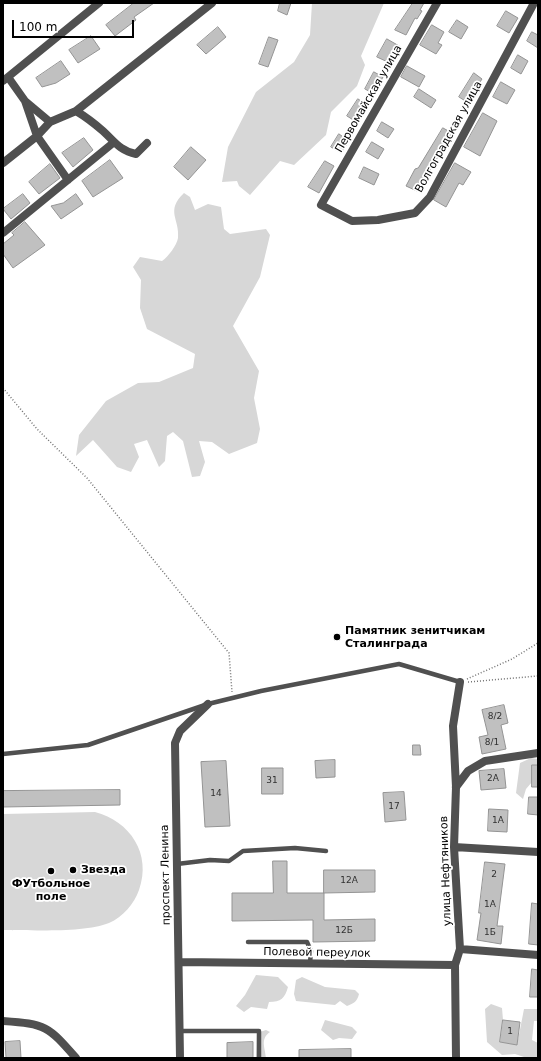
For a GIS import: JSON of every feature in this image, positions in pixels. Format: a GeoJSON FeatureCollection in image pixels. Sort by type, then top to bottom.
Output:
{"type":"FeatureCollection","features":[{"type":"Feature","properties":{"kind":"street"},"geometry":{"type":"LineString","coordinates":[[50,122],[25,101],[6,79],[99,3]]}},
{"type":"Feature","properties":{"kind":"street"},"geometry":{"type":"LineString","coordinates":[[3,163],[37,136],[50,122],[76,111],[212,3]]}},
{"type":"Feature","properties":{"kind":"street","name":"Первомайская улица"},"geometry":{"type":"LineString","coordinates":[[321,205],[437,3]]}},
{"type":"Feature","properties":{"kind":"street","name":"Волгоградская улица"},"geometry":{"type":"LineString","coordinates":[[321,205],[352,221],[378,220],[414,213],[430,197],[534,3]]}},
{"type":"Feature","properties":{"kind":"street"},"geometry":{"type":"LineString","coordinates":[[25,101],[37,136],[68,180]]}},
{"type":"Feature","properties":{"kind":"street"},"geometry":{"type":"LineString","coordinates":[[76,111],[89,119],[113,143],[126,152],[136,154],[147,143]]}},
{"type":"Feature","properties":{"kind":"street"},"geometry":{"type":"LineString","coordinates":[[3,233],[113,143]]}},
{"type":"Feature","properties":{"kind":"street","name":"улица Нефтяников"},"geometry":{"type":"LineString","coordinates":[[456,1058],[455,965],[460,949],[454,847],[456,787],[453,726],[460,682]]}},
{"type":"Feature","properties":{"kind":"street","name":"проспект Ленина"},"geometry":{"type":"LineString","coordinates":[[180,1058],[175,743],[180,731],[208,704]]}},
{"type":"Feature","properties":{"kind":"street"},"geometry":{"type":"LineString","coordinates":[[456,787],[468,771],[485,762],[538,753]]}},
{"type":"Feature","properties":{"kind":"street"},"geometry":{"type":"LineString","coordinates":[[454,847],[538,852]]}},
{"type":"Feature","properties":{"kind":"street"},"geometry":{"type":"LineString","coordinates":[[460,949],[538,955]]}},
{"type":"Feature","properties":{"kind":"street","name":"Полевой переулок"},"geometry":{"type":"LineString","coordinates":[[179,962],[455,965]]}},
{"type":"Feature","properties":{"kind":"street"},"geometry":{"type":"LineString","coordinates":[[3,1021],[34,1023],[46,1028],[76,1058]]}},
{"type":"Feature","properties":{"kind":"lane"},"geometry":{"type":"LineString","coordinates":[[3,754],[88,745],[208,704],[400,664],[460,682]]}},
{"type":"Feature","properties":{"kind":"lane"},"geometry":{"type":"LineString","coordinates":[[177,864],[210,860],[229,861],[243,851],[295,848],[326,850]]}},
{"type":"Feature","properties":{"kind":"lane"},"geometry":{"type":"LineString","coordinates":[[248,942],[308,942],[311,951],[310,963]]}},
{"type":"Feature","properties":{"kind":"lane"},"geometry":{"type":"LineString","coordinates":[[180,1031],[259,1031],[259,1058]]}},
{"type":"Feature","properties":{"kind":"path"},"geometry":{"type":"LineString","coordinates":[[3,388],[37,429],[87,478],[229,653],[233,698]]}},
{"type":"Feature","properties":{"kind":"path"},"geometry":{"type":"LineString","coordinates":[[460,682],[512,659],[538,642]]}},
{"type":"Feature","properties":{"kind":"path"},"geometry":{"type":"LineString","coordinates":[[460,682],[538,676]]}},
{"type":"Feature","properties":{"kind":"shaded area"},"geometry":{"type":"Polygon","coordinates":[[[312,3],[384,3],[361,56],[365,65],[357,86],[331,112],[326,135],[294,165],[280,161],[250,195],[239,186],[237,181],[222,182],[228,147],[256,92],[294,62],[310,35],[312,3]]]}},
{"type":"Feature","properties":{"kind":"shaded area"},"geometry":{"type":"Polygon","coordinates":[[[184,193],[190,197],[195,210],[208,204],[221,207],[224,229],[230,234],[266,229],[270,235],[260,277],[233,326],[259,371],[254,398],[260,429],[257,443],[229,454],[212,442],[199,441],[205,462],[200,476],[192,477],[183,441],[173,432],[167,436],[165,461],[159,467],[147,440],[134,444],[139,457],[131,472],[117,467],[93,440],[76,456],[79,435],[106,401],[138,383],[159,382],[193,368],[195,354],[147,329],[140,308],[141,280],[133,267],[140,257],[162,261],[172,251],[178,238],[174,210],[175,205],[184,193]]]}},
{"type":"Feature","properties":{"kind":"shaded area"},"geometry":{"type":"Polygon","coordinates":[[[531,758],[538,759],[538,765],[532,766],[532,782],[526,789],[523,799],[516,793],[520,763],[531,758]]]}},
{"type":"Feature","properties":{"kind":"shaded area","name":"Звезда"},"geometry":{"type":"Polygon","coordinates":[[[95,812],[107,816],[128,831],[140,852],[143,864],[142,877],[139,890],[131,905],[119,917],[109,923],[99,926],[72,930],[3,930],[3,814],[95,812]]]}},
{"type":"Feature","properties":{"kind":"shaded area"},"geometry":{"type":"Polygon","coordinates":[[[256,975],[278,977],[288,987],[287,991],[282,999],[269,1002],[267,1009],[251,1007],[244,1012],[236,1006],[245,995],[256,975]]]}},
{"type":"Feature","properties":{"kind":"shaded area"},"geometry":{"type":"Polygon","coordinates":[[[302,977],[325,987],[355,990],[359,994],[355,1002],[347,1006],[340,1001],[335,1005],[296,1001],[294,994],[296,980],[302,977]]]}},
{"type":"Feature","properties":{"kind":"shaded area"},"geometry":{"type":"Polygon","coordinates":[[[491,1004],[502,1008],[503,1020],[500,1042],[517,1045],[524,1009],[538,1009],[538,1021],[534,1021],[532,1040],[538,1043],[538,1058],[527,1058],[515,1054],[502,1055],[487,1042],[485,1009],[491,1004]]]}},
{"type":"Feature","properties":{"kind":"shaded area"},"geometry":{"type":"Polygon","coordinates":[[[325,1020],[352,1027],[357,1032],[352,1039],[339,1038],[333,1040],[321,1030],[325,1020]]]}},
{"type":"Feature","properties":{"kind":"shaded area"},"geometry":{"type":"Polygon","coordinates":[[[266,1030],[270,1032],[264,1040],[266,1058],[256,1058],[257,1033],[266,1030]]]}},
{"type":"Feature","properties":{"kind":"building"},"geometry":{"type":"Polygon","coordinates":[[[134,3],[154,3],[134,17],[136,20],[115,36],[106,25],[134,3]]]}},
{"type":"Feature","properties":{"kind":"building"},"geometry":{"type":"Polygon","coordinates":[[[280,3],[291,3],[287,15],[278,11],[280,3]]]}},
{"type":"Feature","properties":{"kind":"building"},"geometry":{"type":"Polygon","coordinates":[[[413,3],[424,3],[420,10],[422,11],[417,19],[415,18],[406,35],[395,30],[413,3]]]}},
{"type":"Feature","properties":{"kind":"building"},"geometry":{"type":"Polygon","coordinates":[[[506,11],[518,18],[509,33],[497,26],[506,11]]]}},
{"type":"Feature","properties":{"kind":"building"},"geometry":{"type":"Polygon","coordinates":[[[457,20],[468,27],[461,39],[449,32],[457,20]]]}},
{"type":"Feature","properties":{"kind":"building"},"geometry":{"type":"Polygon","coordinates":[[[432,25],[444,32],[438,43],[442,45],[436,54],[420,45],[432,25]]]}},
{"type":"Feature","properties":{"kind":"building"},"geometry":{"type":"Polygon","coordinates":[[[218,27],[226,37],[206,54],[197,45],[218,27]]]}},
{"type":"Feature","properties":{"kind":"building"},"geometry":{"type":"Polygon","coordinates":[[[532,32],[538,35],[538,48],[527,41],[532,32]]]}},
{"type":"Feature","properties":{"kind":"building"},"geometry":{"type":"Polygon","coordinates":[[[91,36],[100,49],[78,63],[69,50],[91,36]]]}},
{"type":"Feature","properties":{"kind":"building"},"geometry":{"type":"Polygon","coordinates":[[[269,37],[278,40],[268,67],[259,64],[269,37]]]}},
{"type":"Feature","properties":{"kind":"building"},"geometry":{"type":"Polygon","coordinates":[[[387,39],[401,47],[392,64],[377,57],[387,39]]]}},
{"type":"Feature","properties":{"kind":"building"},"geometry":{"type":"Polygon","coordinates":[[[518,55],[528,61],[521,74],[511,68],[518,55]]]}},
{"type":"Feature","properties":{"kind":"building"},"geometry":{"type":"Polygon","coordinates":[[[61,61],[70,74],[56,83],[42,87],[36,78],[61,61]]]}},
{"type":"Feature","properties":{"kind":"building"},"geometry":{"type":"Polygon","coordinates":[[[407,66],[425,76],[419,87],[401,77],[407,66]]]}},
{"type":"Feature","properties":{"kind":"building"},"geometry":{"type":"Polygon","coordinates":[[[374,72],[383,77],[374,94],[365,89],[374,72]]]}},
{"type":"Feature","properties":{"kind":"building"},"geometry":{"type":"Polygon","coordinates":[[[474,73],[482,79],[474,91],[477,93],[470,104],[459,97],[474,73]]]}},
{"type":"Feature","properties":{"kind":"building"},"geometry":{"type":"Polygon","coordinates":[[[501,82],[515,90],[507,104],[493,97],[501,82]]]}},
{"type":"Feature","properties":{"kind":"building"},"geometry":{"type":"Polygon","coordinates":[[[419,89],[436,100],[431,108],[414,97],[419,89]]]}},
{"type":"Feature","properties":{"kind":"building"},"geometry":{"type":"Polygon","coordinates":[[[358,99],[369,106],[358,123],[347,116],[358,99]]]}},
{"type":"Feature","properties":{"kind":"building"},"geometry":{"type":"Polygon","coordinates":[[[483,113],[497,121],[480,156],[464,147],[483,113]]]}},
{"type":"Feature","properties":{"kind":"building"},"geometry":{"type":"Polygon","coordinates":[[[382,122],[394,129],[388,138],[377,131],[382,122]]]}},
{"type":"Feature","properties":{"kind":"building"},"geometry":{"type":"Polygon","coordinates":[[[443,128],[452,133],[430,170],[428,169],[417,191],[406,186],[415,169],[418,168],[443,128]]]}},
{"type":"Feature","properties":{"kind":"building"},"geometry":{"type":"Polygon","coordinates":[[[339,134],[349,141],[341,153],[331,147],[339,134]]]}},
{"type":"Feature","properties":{"kind":"building"},"geometry":{"type":"Polygon","coordinates":[[[84,138],[93,150],[73,167],[62,153],[84,138]]]}},
{"type":"Feature","properties":{"kind":"building"},"geometry":{"type":"Polygon","coordinates":[[[372,142],[384,149],[378,159],[366,152],[372,142]]]}},
{"type":"Feature","properties":{"kind":"building"},"geometry":{"type":"Polygon","coordinates":[[[191,147],[206,160],[188,180],[174,167],[191,147]]]}},
{"type":"Feature","properties":{"kind":"building"},"geometry":{"type":"Polygon","coordinates":[[[110,160],[123,178],[93,197],[82,181],[110,160]]]}},
{"type":"Feature","properties":{"kind":"building"},"geometry":{"type":"Polygon","coordinates":[[[325,161],[334,166],[319,193],[308,187],[325,161]]]}},
{"type":"Feature","properties":{"kind":"building"},"geometry":{"type":"Polygon","coordinates":[[[455,163],[471,172],[463,185],[459,183],[446,207],[434,200],[455,163]]]}},
{"type":"Feature","properties":{"kind":"building"},"geometry":{"type":"Polygon","coordinates":[[[50,164],[60,178],[39,194],[29,182],[50,164]]]}},
{"type":"Feature","properties":{"kind":"building"},"geometry":{"type":"Polygon","coordinates":[[[364,167],[379,174],[374,185],[359,178],[364,167]]]}},
{"type":"Feature","properties":{"kind":"building"},"geometry":{"type":"Polygon","coordinates":[[[23,194],[30,203],[11,219],[3,209],[23,194]]]}},
{"type":"Feature","properties":{"kind":"building"},"geometry":{"type":"Polygon","coordinates":[[[76,194],[83,204],[61,219],[51,206],[63,203],[76,194]]]}},
{"type":"Feature","properties":{"kind":"building"},"geometry":{"type":"Polygon","coordinates":[[[25,222],[45,245],[13,268],[3,254],[3,244],[14,235],[12,233],[25,222]]]}},
{"type":"Feature","properties":{"kind":"building"},"geometry":{"type":"Polygon","coordinates":[[[504,705],[508,723],[501,725],[506,749],[482,754],[479,737],[488,735],[482,710],[504,705]]]}},
{"type":"Feature","properties":{"kind":"building"},"geometry":{"type":"Polygon","coordinates":[[[413,745],[420,745],[421,755],[413,755],[413,745]]]}},
{"type":"Feature","properties":{"kind":"building"},"geometry":{"type":"Polygon","coordinates":[[[335,760],[335,777],[316,778],[315,761],[335,760]]]}},
{"type":"Feature","properties":{"kind":"building"},"geometry":{"type":"Polygon","coordinates":[[[226,761],[230,826],[205,827],[201,762],[226,761]]]}},
{"type":"Feature","properties":{"kind":"building"},"geometry":{"type":"Polygon","coordinates":[[[532,765],[538,765],[538,787],[532,787],[532,765]]]}},
{"type":"Feature","properties":{"kind":"building"},"geometry":{"type":"Polygon","coordinates":[[[262,768],[283,768],[283,794],[262,794],[262,768]]]}},
{"type":"Feature","properties":{"kind":"building"},"geometry":{"type":"Polygon","coordinates":[[[504,769],[506,788],[481,790],[479,771],[504,769]]]}},
{"type":"Feature","properties":{"kind":"building"},"geometry":{"type":"Polygon","coordinates":[[[120,790],[120,805],[3,807],[3,791],[120,790]]]}},
{"type":"Feature","properties":{"kind":"building"},"geometry":{"type":"Polygon","coordinates":[[[404,792],[406,820],[385,822],[383,793],[404,792]]]}},
{"type":"Feature","properties":{"kind":"building"},"geometry":{"type":"Polygon","coordinates":[[[529,797],[538,797],[538,815],[528,814],[529,797]]]}},
{"type":"Feature","properties":{"kind":"building"},"geometry":{"type":"Polygon","coordinates":[[[489,809],[508,810],[507,832],[488,831],[489,809]]]}},
{"type":"Feature","properties":{"kind":"building"},"geometry":{"type":"Polygon","coordinates":[[[273,861],[287,861],[287,893],[324,893],[324,920],[375,919],[375,941],[313,942],[313,920],[232,921],[232,893],[273,893],[273,861]]]}},
{"type":"Feature","properties":{"kind":"building"},"geometry":{"type":"Polygon","coordinates":[[[485,862],[505,864],[497,926],[503,926],[501,944],[477,940],[481,913],[479,913],[485,862]]]}},
{"type":"Feature","properties":{"kind":"building"},"geometry":{"type":"Polygon","coordinates":[[[324,870],[375,870],[375,892],[324,893],[324,870]]]}},
{"type":"Feature","properties":{"kind":"building"},"geometry":{"type":"Polygon","coordinates":[[[532,903],[538,904],[538,945],[529,944],[532,903]]]}},
{"type":"Feature","properties":{"kind":"building"},"geometry":{"type":"Polygon","coordinates":[[[532,969],[538,970],[538,997],[530,997],[532,969]]]}},
{"type":"Feature","properties":{"kind":"building"},"geometry":{"type":"Polygon","coordinates":[[[503,1020],[520,1022],[517,1045],[500,1042],[503,1020]]]}},
{"type":"Feature","properties":{"kind":"building"},"geometry":{"type":"Polygon","coordinates":[[[20,1041],[21,1058],[6,1058],[5,1042],[20,1041]]]}},
{"type":"Feature","properties":{"kind":"building"},"geometry":{"type":"Polygon","coordinates":[[[253,1042],[253,1058],[227,1058],[227,1043],[253,1042]]]}},
{"type":"Feature","properties":{"kind":"building"},"geometry":{"type":"Polygon","coordinates":[[[351,1049],[351,1058],[299,1058],[299,1050],[351,1049]]]}},
{"type":"Feature","properties":{"kind":"place","name":"Памятник зенитчикам Сталинграда"},"geometry":{"type":"Point","coordinates":[337,637]}},
{"type":"Feature","properties":{"kind":"place","name":"Звезда"},"geometry":{"type":"Point","coordinates":[73,870]}},
{"type":"Feature","properties":{"kind":"place","name":"ФУтбольное поле"},"geometry":{"type":"Point","coordinates":[51,871]}}]}
